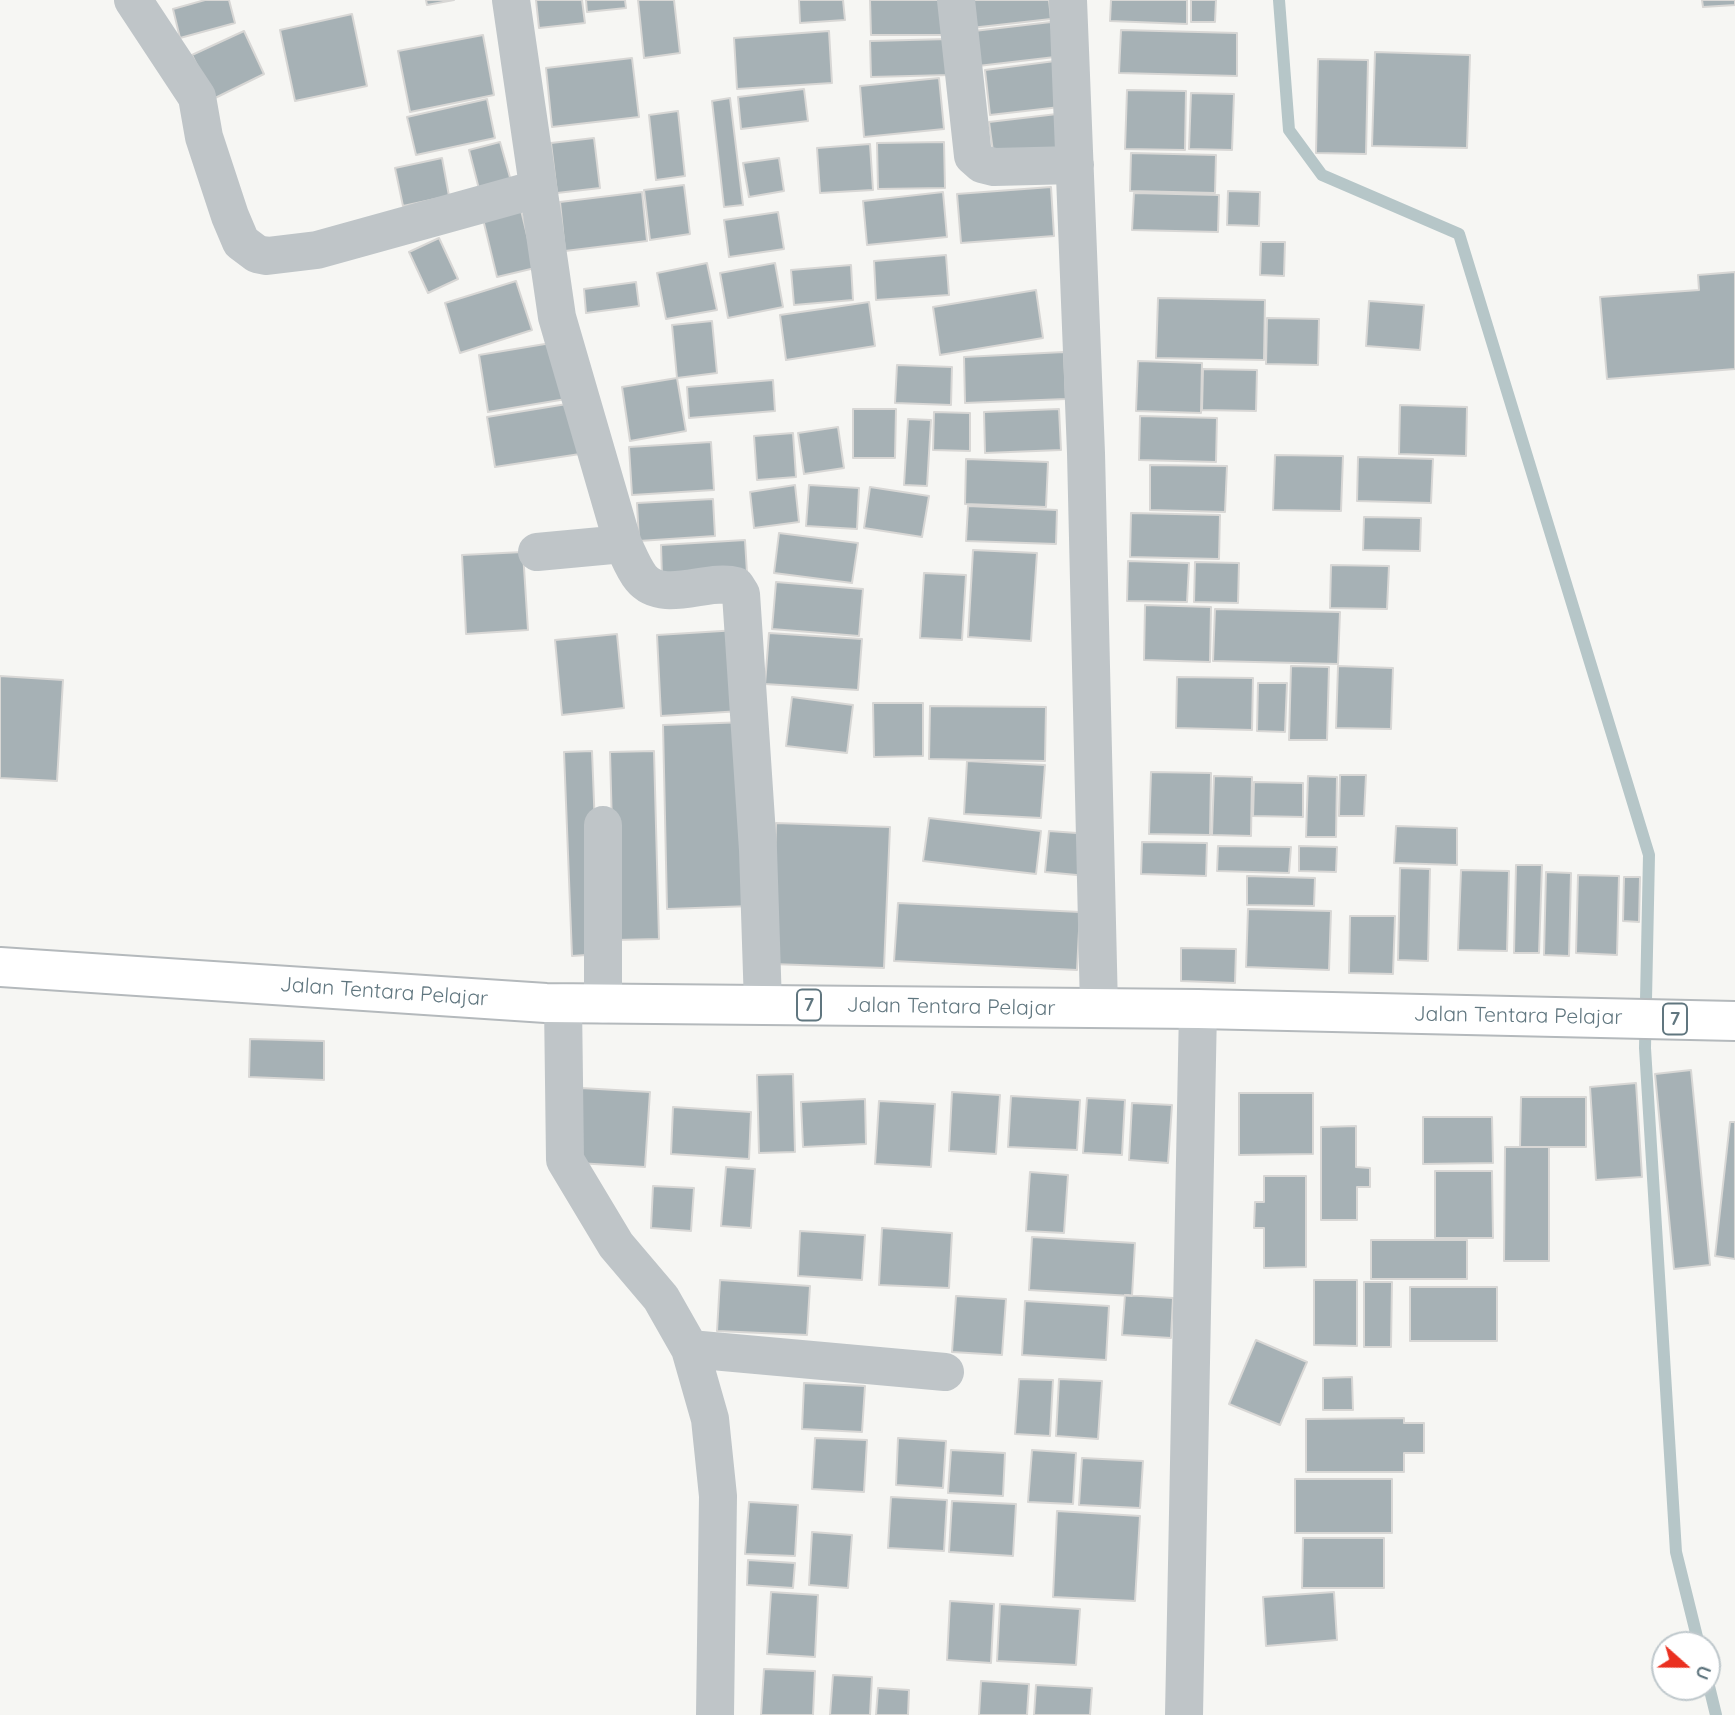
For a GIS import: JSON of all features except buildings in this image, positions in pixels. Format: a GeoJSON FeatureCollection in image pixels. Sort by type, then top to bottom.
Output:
{"type":"FeatureCollection","features":[{"type":"Feature","properties":{"kind":"highway","name":"Jalan Tentara Pelajar"},"geometry":{"type":"LineString","coordinates":[[0,967],[563,1003],[1198,1009],[1733,1021]]}},
{"type":"Feature","properties":{"kind":"street"},"geometry":{"type":"LineString","coordinates":[[133,0],[197,97],[204,137],[230,216],[241,242],[257,254],[267,256],[317,250],[537,189]]}},
{"type":"Feature","properties":{"kind":"street"},"geometry":{"type":"LineString","coordinates":[[512,0],[557,317],[622,544],[641,578],[652,587],[670,590],[725,583],[736,586],[741,594],[758,850],[763,1005]]}},
{"type":"Feature","properties":{"kind":"street"},"geometry":{"type":"LineString","coordinates":[[956,0],[973,156],[982,164],[994,167],[1075,165]]}},
{"type":"Feature","properties":{"kind":"street"},"geometry":{"type":"LineString","coordinates":[[1068,0],[1086,453],[1100,1008]]}},
{"type":"Feature","properties":{"kind":"street"},"geometry":{"type":"LineString","coordinates":[[537,552],[622,544]]}},
{"type":"Feature","properties":{"kind":"street"},"geometry":{"type":"LineString","coordinates":[[603,825],[603,1004]]}},
{"type":"Feature","properties":{"kind":"street"},"geometry":{"type":"LineString","coordinates":[[563,1003],[565,1160],[616,1245],[661,1298],[690,1349],[710,1419],[718,1496],[715,1715]]}},
{"type":"Feature","properties":{"kind":"street"},"geometry":{"type":"LineString","coordinates":[[1184,1715],[1198,1009]]}},
{"type":"Feature","properties":{"kind":"street"},"geometry":{"type":"LineString","coordinates":[[690,1349],[946,1372]]}},
{"type":"Feature","properties":{"kind":"waterway"},"geometry":{"type":"LineString","coordinates":[[1279,0],[1289,130],[1322,175],[1459,234],[1649,855],[1645,1048],[1676,1552],[1696,1631]]}},
{"type":"Feature","properties":{"kind":"waterway"},"geometry":{"type":"LineString","coordinates":[[1713,1701],[1716,1715]]}}]}
